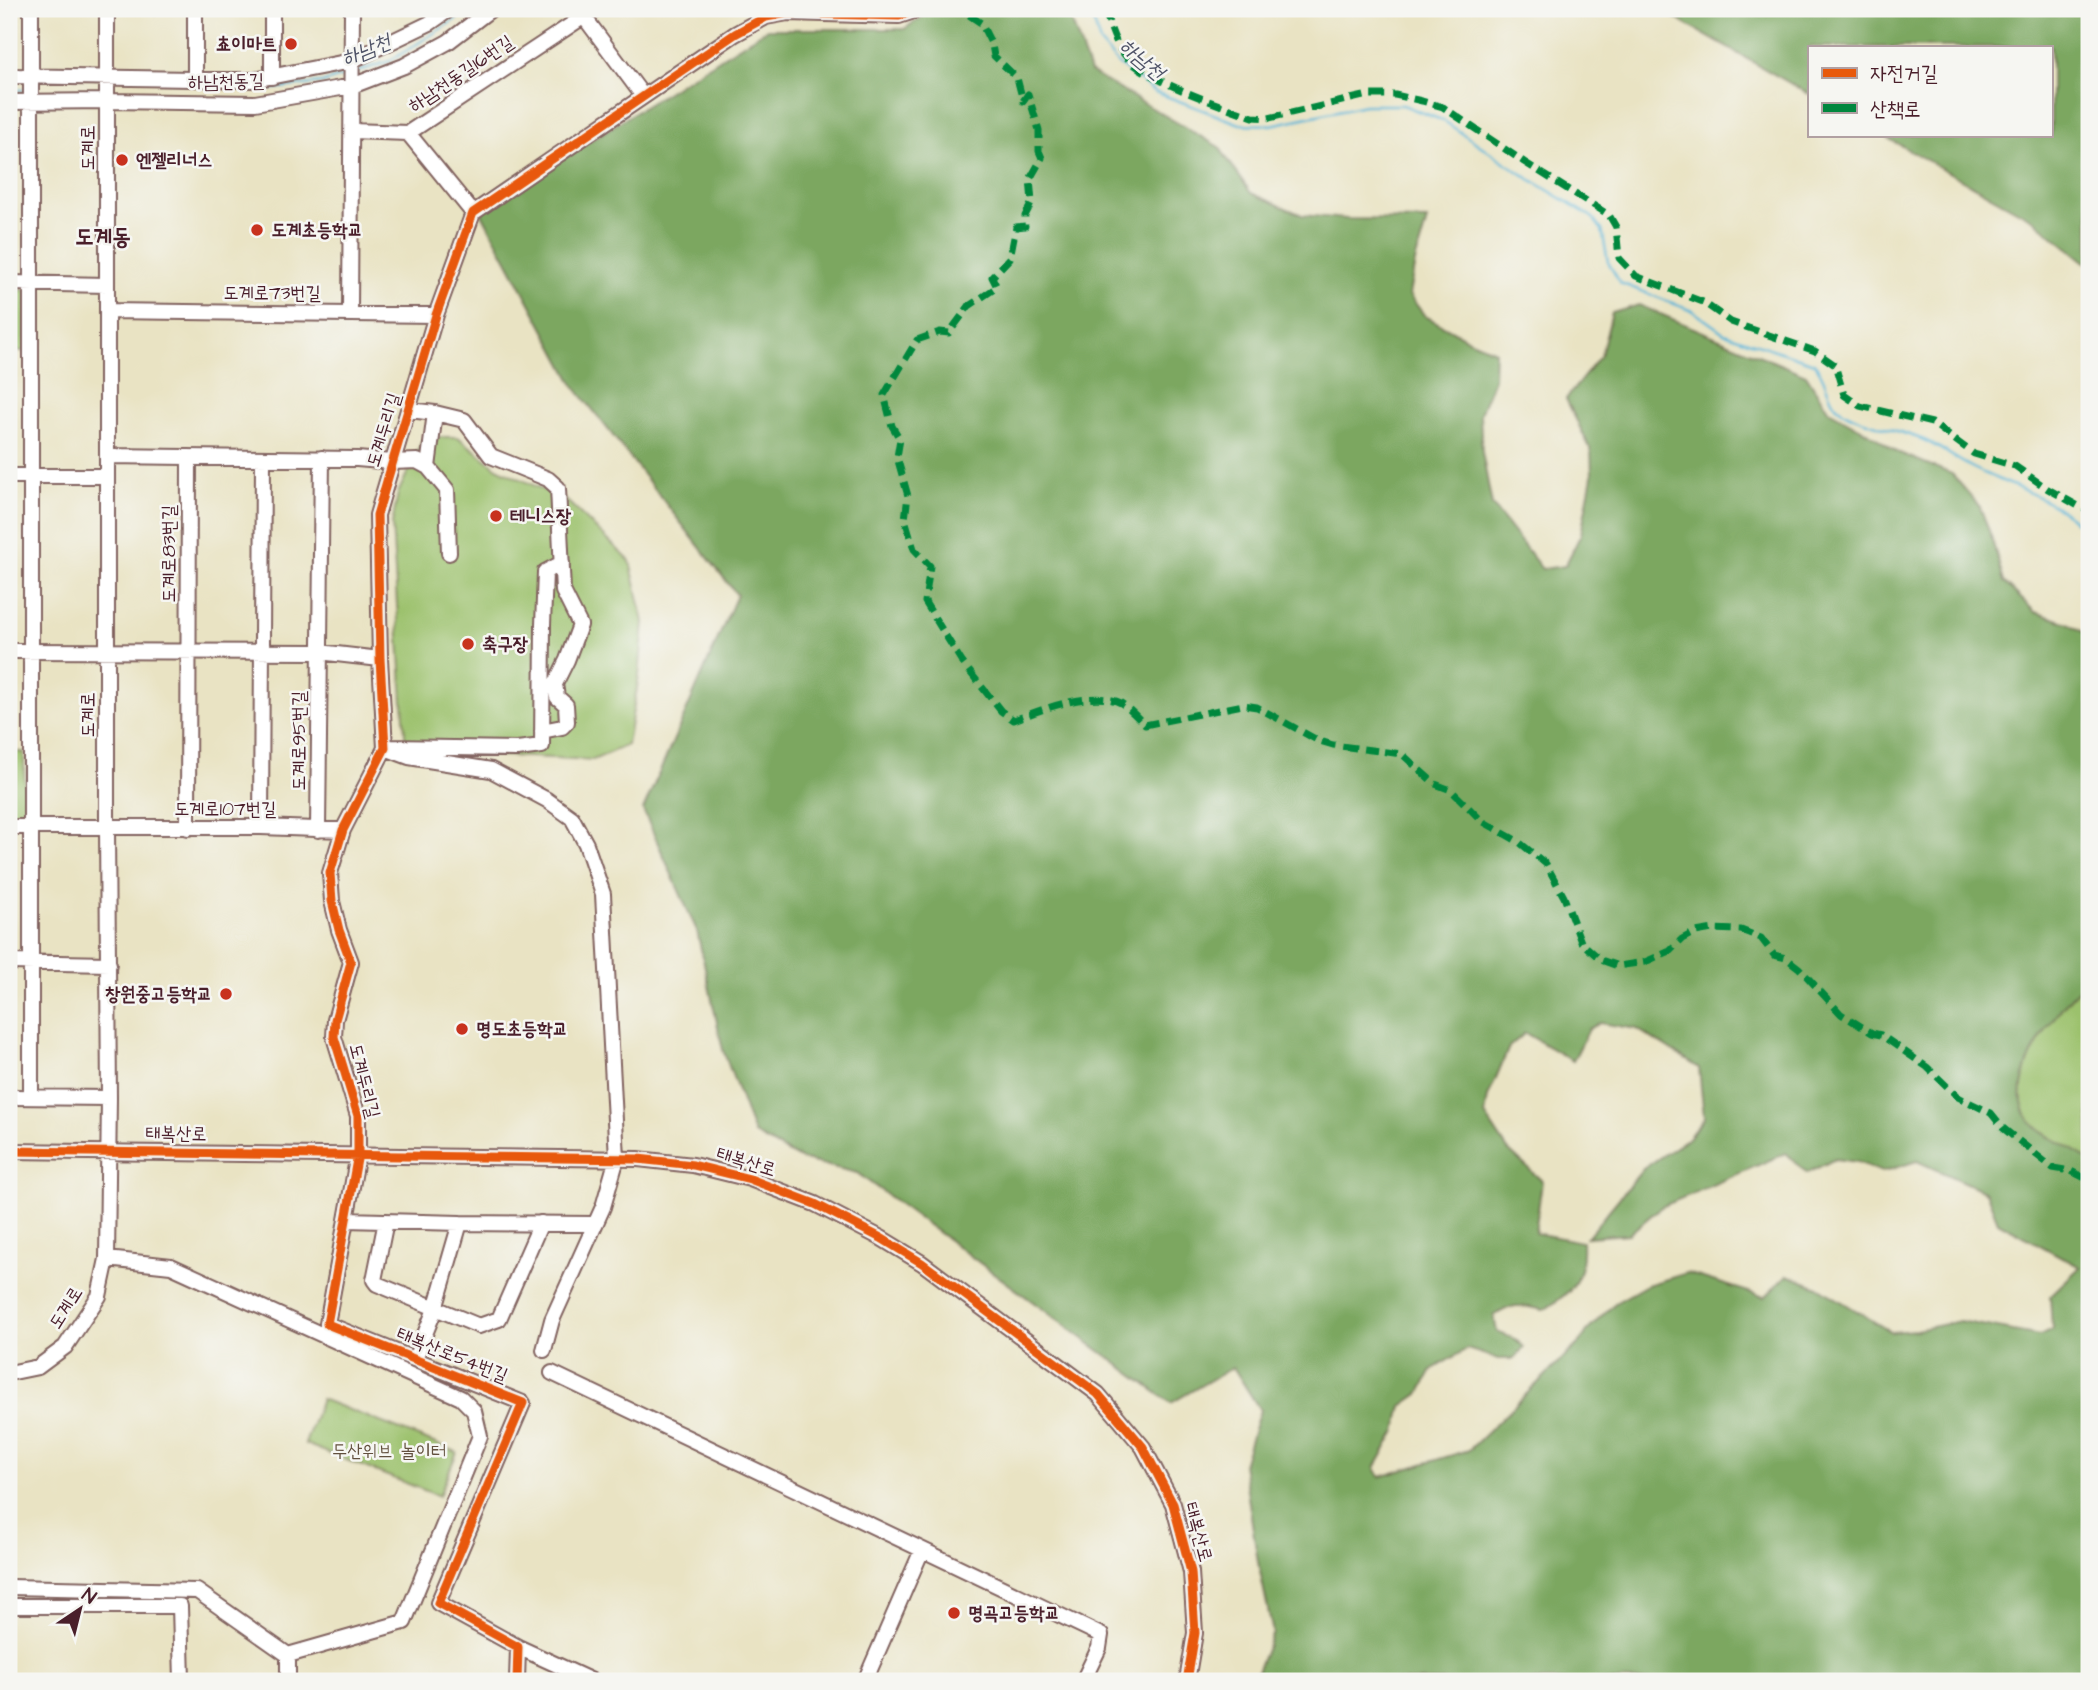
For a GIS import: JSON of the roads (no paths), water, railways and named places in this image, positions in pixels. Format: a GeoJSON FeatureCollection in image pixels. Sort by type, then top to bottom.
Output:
{"type":"FeatureCollection","features":[{"type":"Feature","properties":{"kind":"street"},"geometry":{"type":"LineString","coordinates":[[31,9],[31,1097]]}},
{"type":"Feature","properties":{"kind":"street","name":"도계로"},"geometry":{"type":"LineString","coordinates":[[9,1373],[38,1367],[65,1347],[99,1296],[107,1259],[107,9]]}},
{"type":"Feature","properties":{"kind":"street"},"geometry":{"type":"LineString","coordinates":[[194,79],[195,9]]}},
{"type":"Feature","properties":{"kind":"street"},"geometry":{"type":"LineString","coordinates":[[272,9],[272,77]]}},
{"type":"Feature","properties":{"kind":"street"},"geometry":{"type":"LineString","coordinates":[[350,313],[352,9]]}},
{"type":"Feature","properties":{"kind":"street"},"geometry":{"type":"LineString","coordinates":[[9,76],[254,80],[352,74],[430,16],[450,9]]}},
{"type":"Feature","properties":{"kind":"street","name":"하남천동길"},"geometry":{"type":"LineString","coordinates":[[9,102],[255,103],[352,74],[404,66],[448,42],[491,9]]}},
{"type":"Feature","properties":{"kind":"street"},"geometry":{"type":"LineString","coordinates":[[408,133],[473,213],[735,34],[766,17],[812,11],[899,16],[920,9]]}},
{"type":"Feature","properties":{"kind":"street"},"geometry":{"type":"LineString","coordinates":[[585,11],[643,96]]}},
{"type":"Feature","properties":{"kind":"street","name":"하남천동길16번길"},"geometry":{"type":"LineString","coordinates":[[352,131],[408,133],[585,11]]}},
{"type":"Feature","properties":{"kind":"street"},"geometry":{"type":"LineString","coordinates":[[254,80],[255,103]]}},
{"type":"Feature","properties":{"kind":"street","name":"도계두리길"},"geometry":{"type":"LineString","coordinates":[[358,1154],[358,1116],[334,1037],[335,1020],[351,962],[332,901],[330,873],[343,830],[385,748],[377,515],[436,315],[473,213]]}},
{"type":"Feature","properties":{"kind":"street"},"geometry":{"type":"LineString","coordinates":[[9,283],[107,285]]}},
{"type":"Feature","properties":{"kind":"street","name":"도계로73번길"},"geometry":{"type":"LineString","coordinates":[[107,312],[436,315]]}},
{"type":"Feature","properties":{"kind":"street"},"geometry":{"type":"LineString","coordinates":[[409,410],[464,420],[491,456],[548,479],[558,488],[563,591],[580,625],[555,684],[557,696],[566,705],[566,722],[562,727],[542,731]]}},
{"type":"Feature","properties":{"kind":"street"},"geometry":{"type":"LineString","coordinates":[[428,467],[435,413]]}},
{"type":"Feature","properties":{"kind":"street"},"geometry":{"type":"LineString","coordinates":[[108,456],[321,458],[392,463],[418,461],[428,467],[447,490],[449,554]]}},
{"type":"Feature","properties":{"kind":"street","name":"도계로83번길"},"geometry":{"type":"LineString","coordinates":[[188,457],[188,652]]}},
{"type":"Feature","properties":{"kind":"street"},"geometry":{"type":"LineString","coordinates":[[262,652],[263,458]]}},
{"type":"Feature","properties":{"kind":"street"},"geometry":{"type":"LineString","coordinates":[[319,652],[321,458]]}},
{"type":"Feature","properties":{"kind":"street"},"geometry":{"type":"LineString","coordinates":[[9,476],[107,476]]}},
{"type":"Feature","properties":{"kind":"street"},"geometry":{"type":"LineString","coordinates":[[385,748],[397,746],[517,750],[542,746],[545,572],[562,563]]}},
{"type":"Feature","properties":{"kind":"street"},"geometry":{"type":"LineString","coordinates":[[9,651],[319,652],[380,659]]}},
{"type":"Feature","properties":{"kind":"street"},"geometry":{"type":"LineString","coordinates":[[188,652],[188,828]]}},
{"type":"Feature","properties":{"kind":"street","name":"도계로95번길"},"geometry":{"type":"LineString","coordinates":[[261,827],[262,652]]}},
{"type":"Feature","properties":{"kind":"street","name":"도계로95번길"},"geometry":{"type":"LineString","coordinates":[[318,830],[319,652]]}},
{"type":"Feature","properties":{"kind":"street"},"geometry":{"type":"LineString","coordinates":[[385,748],[408,757],[491,770],[547,800],[572,818],[586,844],[603,894],[617,1158],[603,1207],[552,1320],[544,1350]]}},
{"type":"Feature","properties":{"kind":"street","name":"도계로107번길"},"geometry":{"type":"LineString","coordinates":[[9,827],[261,827],[343,830]]}},
{"type":"Feature","properties":{"kind":"street"},"geometry":{"type":"LineString","coordinates":[[9,962],[109,964]]}},
{"type":"Feature","properties":{"kind":"street"},"geometry":{"type":"LineString","coordinates":[[9,1097],[109,1098]]}},
{"type":"Feature","properties":{"kind":"street","name":"태복산로"},"geometry":{"type":"LineString","coordinates":[[9,1151],[617,1158],[694,1165],[750,1179],[815,1204],[922,1263],[1098,1394],[1143,1447],[1173,1504],[1191,1572],[1195,1633],[1187,1681]]}},
{"type":"Feature","properties":{"kind":"street","name":"태복산로54번길"},"geometry":{"type":"LineString","coordinates":[[358,1154],[327,1324],[523,1402],[438,1603],[518,1647]]}},
{"type":"Feature","properties":{"kind":"street"},"geometry":{"type":"LineString","coordinates":[[346,1220],[595,1224]]}},
{"type":"Feature","properties":{"kind":"street"},"geometry":{"type":"LineString","coordinates":[[386,1221],[374,1280],[377,1284],[479,1326],[499,1319],[541,1223]]}},
{"type":"Feature","properties":{"kind":"street"},"geometry":{"type":"LineString","coordinates":[[415,1359],[435,1309],[460,1223]]}},
{"type":"Feature","properties":{"kind":"street"},"geometry":{"type":"LineString","coordinates":[[107,1259],[172,1266],[461,1398],[474,1411],[480,1436],[404,1622],[288,1655]]}},
{"type":"Feature","properties":{"kind":"street"},"geometry":{"type":"LineString","coordinates":[[552,1373],[1101,1635],[1099,1648],[1083,1681]]}},
{"type":"Feature","properties":{"kind":"street"},"geometry":{"type":"LineString","coordinates":[[865,1681],[922,1550]]}},
{"type":"Feature","properties":{"kind":"street"},"geometry":{"type":"LineString","coordinates":[[9,1587],[197,1591],[288,1655]]}},
{"type":"Feature","properties":{"kind":"street"},"geometry":{"type":"LineString","coordinates":[[9,1606],[180,1606],[182,1681]]}},
{"type":"Feature","properties":{"kind":"street"},"geometry":{"type":"LineString","coordinates":[[517,1681],[518,1647],[592,1681]]}},
{"type":"Feature","properties":{"kind":"street"},"geometry":{"type":"LineString","coordinates":[[288,1655],[288,1681]]}},
{"type":"Feature","properties":{"kind":"waterway","name":"하남천"},"geometry":{"type":"LineString","coordinates":[[356,72],[390,61],[472,9]]}},
{"type":"Feature","properties":{"kind":"waterway"},"geometry":{"type":"LineString","coordinates":[[1090,9],[1100,43],[1118,64],[1155,92],[1240,124],[1271,125],[1365,105],[1403,105],[1444,121],[1528,178],[1592,217],[1602,230],[1608,262],[1620,283],[1693,311],[1724,333],[1814,363],[1833,402],[1844,412],[1917,437],[1973,468],[2038,496],[2068,515],[2080,526],[2089,540]]}},
{"type":"Feature","properties":{"kind":"waterway","name":"하남천"},"geometry":{"type":"LineString","coordinates":[[260,90],[322,83],[346,75]]}},
{"type":"Feature","properties":{"kind":"waterway","name":"하남천"},"geometry":{"type":"LineString","coordinates":[[9,90],[23,90]]}},
{"type":"Feature","properties":{"kind":"place","name":"쵸이마트"},"geometry":{"type":"Point","coordinates":[291,44]}},
{"type":"Feature","properties":{"kind":"place","name":"엔젤리너스"},"geometry":{"type":"Point","coordinates":[122,160]}},
{"type":"Feature","properties":{"kind":"place","name":"도계초등학교"},"geometry":{"type":"Point","coordinates":[257,230]}},
{"type":"Feature","properties":{"kind":"place","name":"테니스장"},"geometry":{"type":"Point","coordinates":[496,516]}},
{"type":"Feature","properties":{"kind":"place","name":"축구장"},"geometry":{"type":"Point","coordinates":[468,644]}},
{"type":"Feature","properties":{"kind":"place","name":"창원중고등학교"},"geometry":{"type":"Point","coordinates":[226,994]}},
{"type":"Feature","properties":{"kind":"place","name":"명도초등학교"},"geometry":{"type":"Point","coordinates":[462,1029]}},
{"type":"Feature","properties":{"kind":"place","name":"명곡고등학교"},"geometry":{"type":"Point","coordinates":[954,1613]}},
{"type":"Feature","properties":{"kind":"district","name":"도계동"},"geometry":{"type":"Point","coordinates":[103,237]}},
{"type":"Feature","properties":{"kind":"park label","name":"두산위브 놀이터"},"geometry":{"type":"Point","coordinates":[389,1451]}}]}
